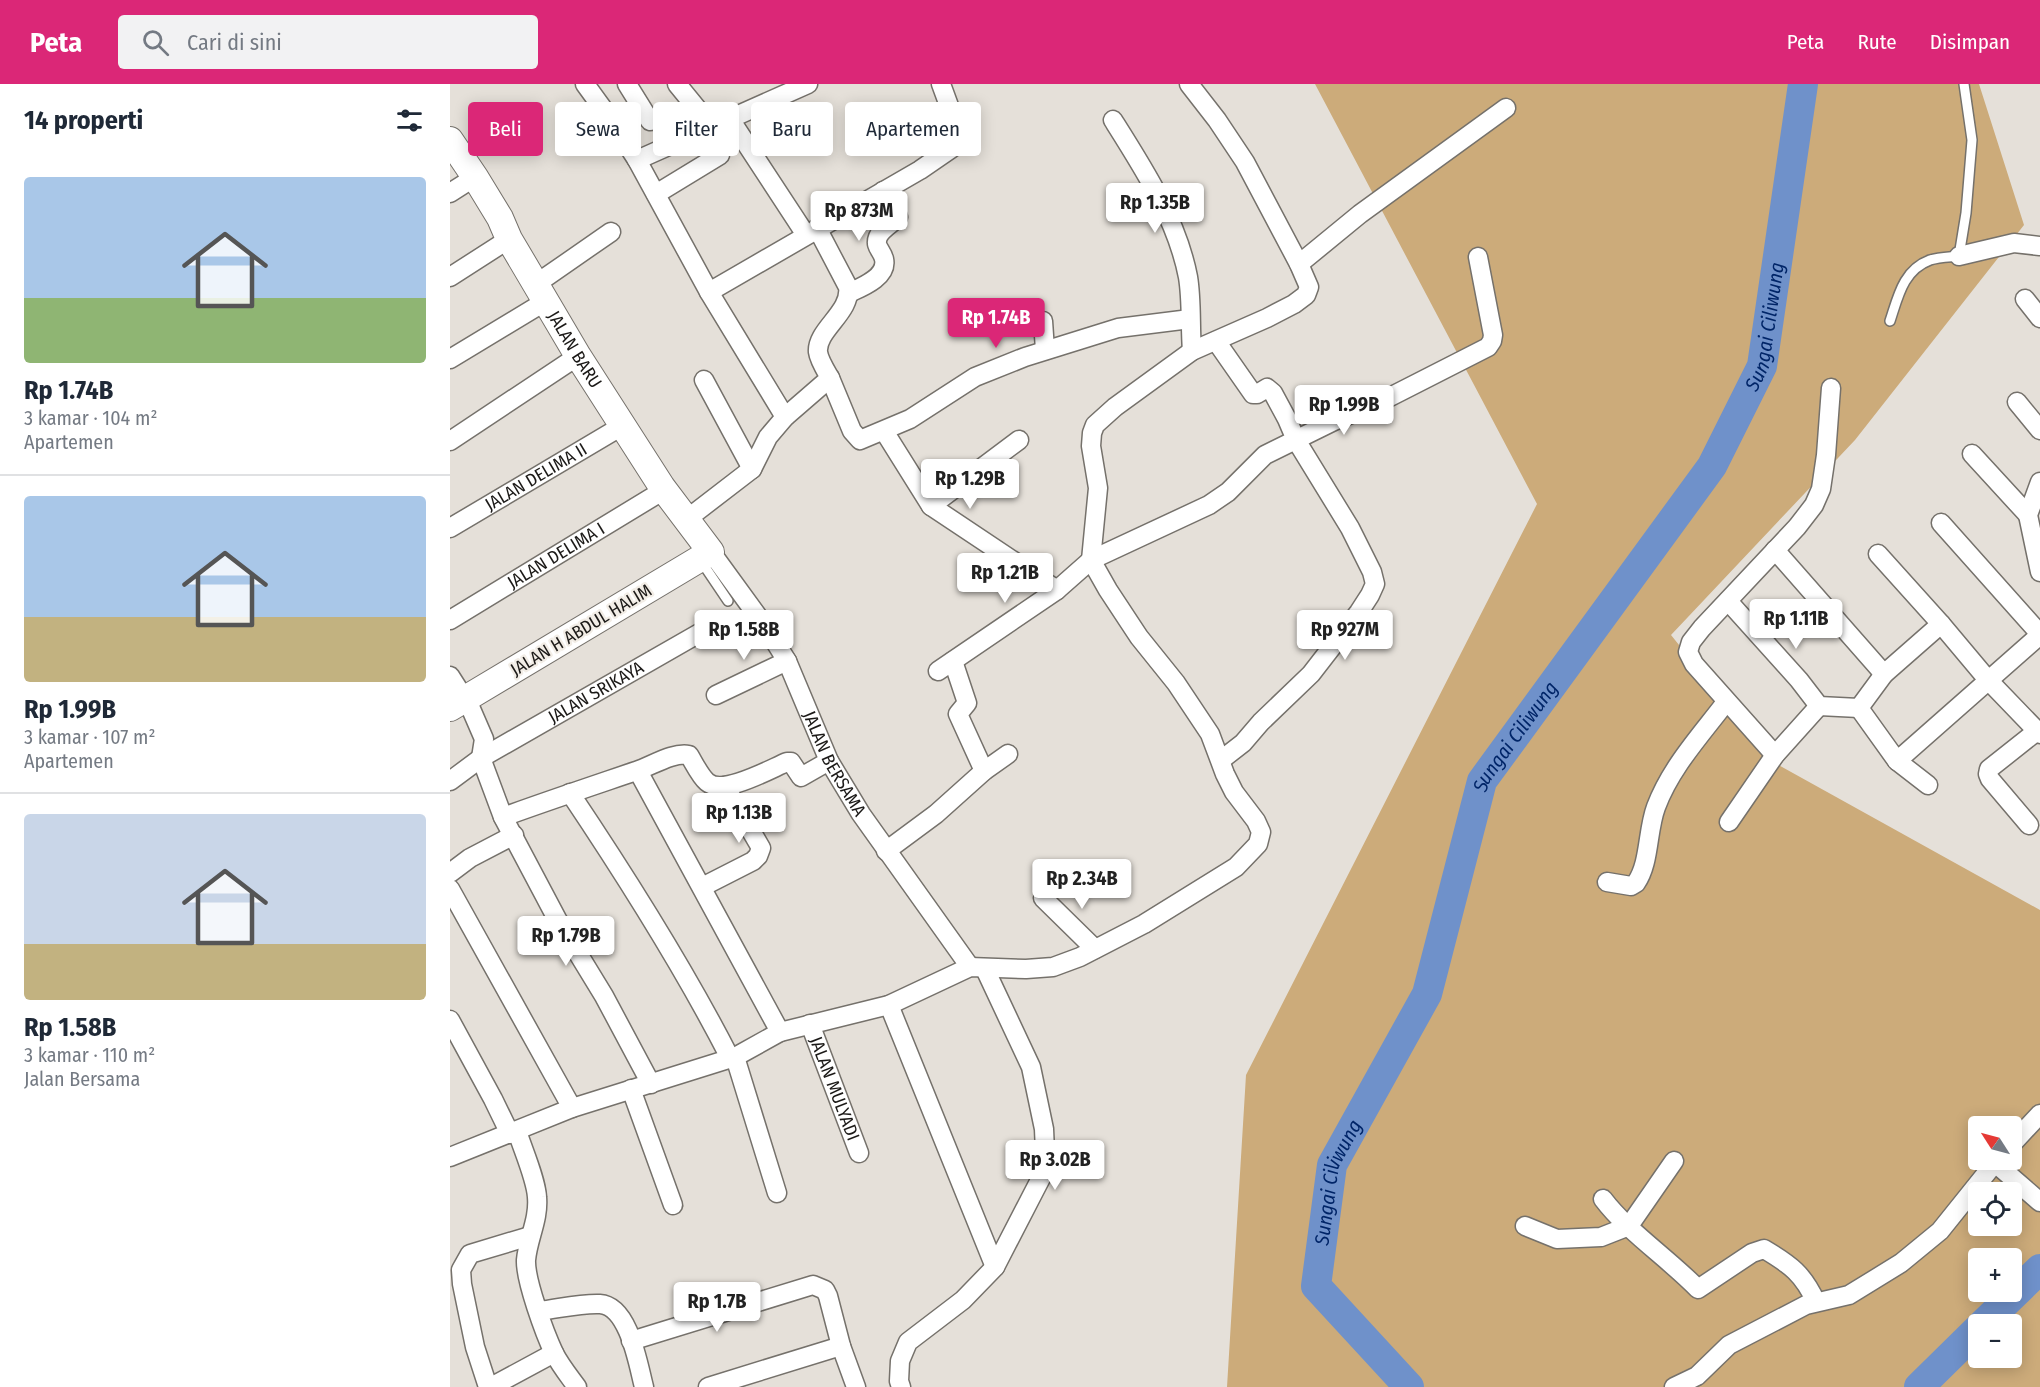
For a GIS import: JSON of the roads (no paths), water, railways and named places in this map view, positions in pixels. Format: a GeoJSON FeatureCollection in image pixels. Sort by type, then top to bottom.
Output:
{"type":"FeatureCollection","features":[{"type":"Feature","properties":{"kind":"street"},"geometry":{"type":"LineString","coordinates":[[585,84],[637,160],[709,292],[785,417]]}},
{"type":"Feature","properties":{"kind":"street"},"geometry":{"type":"LineString","coordinates":[[627,84],[650,121]]}},
{"type":"Feature","properties":{"kind":"street"},"geometry":{"type":"LineString","coordinates":[[677,84],[692,102]]}},
{"type":"Feature","properties":{"kind":"street"},"geometry":{"type":"LineString","coordinates":[[739,115],[808,84]]}},
{"type":"Feature","properties":{"kind":"street"},"geometry":{"type":"LineString","coordinates":[[709,292],[939,158],[952,148],[958,133],[941,84]]}},
{"type":"Feature","properties":{"kind":"street"},"geometry":{"type":"LineString","coordinates":[[450,1157],[572,1108],[733,1057],[780,1032],[889,1005],[977,968],[1053,967],[1144,924],[1236,867],[1258,844],[1261,832],[1256,821],[1234,792],[1210,734],[1176,683],[1139,636],[1091,560],[1098,488],[1091,446],[1095,424],[1192,351],[1294,304],[1306,295],[1309,287],[1245,162],[1189,84]]}},
{"type":"Feature","properties":{"kind":"street"},"geometry":{"type":"LineString","coordinates":[[1299,264],[1360,214],[1506,108]]}},
{"type":"Feature","properties":{"kind":"street"},"geometry":{"type":"LineString","coordinates":[[1113,120],[1162,201],[1177,241],[1188,278],[1192,351]]}},
{"type":"Feature","properties":{"kind":"street"},"geometry":{"type":"LineString","coordinates":[[739,132],[848,287],[849,292],[840,313],[820,340],[818,351],[852,431],[860,440],[910,419],[975,377],[1045,351],[1130,325],[1190,319]]}},
{"type":"Feature","properties":{"kind":"street","name":"JALAN BARU"},"geometry":{"type":"LineString","coordinates":[[450,140],[476,177],[500,218],[509,239],[578,356],[664,490],[687,519],[705,556]]}},
{"type":"Feature","properties":{"kind":"street"},"geometry":{"type":"LineString","coordinates":[[637,160],[653,153]]}},
{"type":"Feature","properties":{"kind":"street"},"geometry":{"type":"LineString","coordinates":[[656,194],[718,156]]}},
{"type":"Feature","properties":{"kind":"street"},"geometry":{"type":"LineString","coordinates":[[450,193],[476,177]]}},
{"type":"Feature","properties":{"kind":"street"},"geometry":{"type":"LineString","coordinates":[[849,292],[867,285],[882,272],[885,259],[877,245],[878,235],[898,217],[894,206],[883,191]]}},
{"type":"Feature","properties":{"kind":"street"},"geometry":{"type":"LineString","coordinates":[[450,359],[541,292],[610,232]]}},
{"type":"Feature","properties":{"kind":"street"},"geometry":{"type":"LineString","coordinates":[[450,277],[509,239]]}},
{"type":"Feature","properties":{"kind":"street"},"geometry":{"type":"LineString","coordinates":[[1959,256],[2014,243],[2040,246]]}},
{"type":"Feature","properties":{"kind":"street"},"geometry":{"type":"LineString","coordinates":[[938,671],[1057,590],[1091,560],[1209,504],[1228,492],[1265,455],[1334,421],[1380,402],[1488,347],[1493,335],[1478,257]]}},
{"type":"Feature","properties":{"kind":"street"},"geometry":{"type":"LineString","coordinates":[[2025,298],[2040,318]]}},
{"type":"Feature","properties":{"kind":"street"},"geometry":{"type":"LineString","coordinates":[[1043,321],[1045,351]]}},
{"type":"Feature","properties":{"kind":"street"},"geometry":{"type":"LineString","coordinates":[[1216,341],[1253,394],[1256,395],[1267,388],[1270,389],[1296,440],[1350,528],[1372,572],[1375,584],[1371,595],[1359,612],[1311,674],[1261,722],[1243,743],[1221,760]]}},
{"type":"Feature","properties":{"kind":"street"},"geometry":{"type":"LineString","coordinates":[[450,441],[578,356]]}},
{"type":"Feature","properties":{"kind":"street"},"geometry":{"type":"LineString","coordinates":[[687,519],[752,469],[768,437],[785,417],[830,378]]}},
{"type":"Feature","properties":{"kind":"street"},"geometry":{"type":"LineString","coordinates":[[705,380],[752,469]]}},
{"type":"Feature","properties":{"kind":"street"},"geometry":{"type":"LineString","coordinates":[[1775,755],[1726,702],[1694,664],[1688,652],[1691,642],[1702,628],[1814,506],[1821,489],[1826,455],[1831,388]]}},
{"type":"Feature","properties":{"kind":"street"},"geometry":{"type":"LineString","coordinates":[[2017,402],[2040,430]]}},
{"type":"Feature","properties":{"kind":"street","name":"JALAN DELIMA II"},"geometry":{"type":"LineString","coordinates":[[450,528],[622,426]]}},
{"type":"Feature","properties":{"kind":"street"},"geometry":{"type":"LineString","coordinates":[[884,431],[932,506],[1057,590]]}},
{"type":"Feature","properties":{"kind":"street"},"geometry":{"type":"LineString","coordinates":[[932,506],[1019,440]]}},
{"type":"Feature","properties":{"kind":"street"},"geometry":{"type":"LineString","coordinates":[[1972,454],[2028,515],[2040,572]]}},
{"type":"Feature","properties":{"kind":"street"},"geometry":{"type":"LineString","coordinates":[[2028,515],[2040,482]]}},
{"type":"Feature","properties":{"kind":"street","name":"JALAN DELIMA I"},"geometry":{"type":"LineString","coordinates":[[450,620],[664,490]]}},
{"type":"Feature","properties":{"kind":"street"},"geometry":{"type":"LineString","coordinates":[[1898,760],[2040,635],[1941,523]]}},
{"type":"Feature","properties":{"kind":"street"},"geometry":{"type":"LineString","coordinates":[[1775,550],[1884,674]]}},
{"type":"Feature","properties":{"kind":"street"},"geometry":{"type":"LineString","coordinates":[[1878,554],[1988,680],[2038,732],[1989,769],[1988,774],[2029,825]]}},
{"type":"Feature","properties":{"kind":"street","name":"JALAN BERSAMA"},"geometry":{"type":"LineString","coordinates":[[705,556],[767,629],[787,661],[829,761],[886,851],[977,968],[1031,1067],[1044,1129],[1045,1152],[1042,1176],[995,1267],[963,1300],[908,1342],[900,1361],[901,1387]]}},
{"type":"Feature","properties":{"kind":"street","name":"JALAN H ABDUL HALIM"},"geometry":{"type":"LineString","coordinates":[[457,703],[705,556]]}},
{"type":"Feature","properties":{"kind":"street"},"geometry":{"type":"LineString","coordinates":[[1728,601],[1799,680],[1819,706],[1859,708]]}},
{"type":"Feature","properties":{"kind":"street"},"geometry":{"type":"LineString","coordinates":[[1859,708],[1884,674],[1941,624]]}},
{"type":"Feature","properties":{"kind":"street","name":"JALAN SRIKAYA"},"geometry":{"type":"LineString","coordinates":[[450,781],[481,758],[710,627]]}},
{"type":"Feature","properties":{"kind":"street"},"geometry":{"type":"LineString","coordinates":[[716,695],[787,661]]}},
{"type":"Feature","properties":{"kind":"street"},"geometry":{"type":"LineString","coordinates":[[953,661],[967,703],[958,714],[984,771]]}},
{"type":"Feature","properties":{"kind":"street"},"geometry":{"type":"LineString","coordinates":[[450,676],[457,703],[484,739],[481,758],[503,817],[557,919],[604,996],[651,1084]]}},
{"type":"Feature","properties":{"kind":"street"},"geometry":{"type":"LineString","coordinates":[[1607,882],[1631,886],[1636,884],[1646,857],[1648,831],[1669,780],[1682,759],[1726,702]]}},
{"type":"Feature","properties":{"kind":"street"},"geometry":{"type":"LineString","coordinates":[[1729,822],[1775,755],[1819,706]]}},
{"type":"Feature","properties":{"kind":"street"},"geometry":{"type":"LineString","coordinates":[[1859,708],[1898,760],[1928,785]]}},
{"type":"Feature","properties":{"kind":"street"},"geometry":{"type":"LineString","coordinates":[[503,817],[638,771],[679,754],[689,755],[706,782],[716,787],[725,786],[787,762],[791,762],[801,777],[829,761]]}},
{"type":"Feature","properties":{"kind":"street"},"geometry":{"type":"LineString","coordinates":[[886,851],[936,814],[984,771],[1008,754]]}},
{"type":"Feature","properties":{"kind":"street"},"geometry":{"type":"LineString","coordinates":[[638,771],[780,1032]]}},
{"type":"Feature","properties":{"kind":"street"},"geometry":{"type":"LineString","coordinates":[[702,887],[753,861],[761,848],[725,786]]}},
{"type":"Feature","properties":{"kind":"street"},"geometry":{"type":"LineString","coordinates":[[570,793],[632,886],[733,1057],[777,1193]]}},
{"type":"Feature","properties":{"kind":"street"},"geometry":{"type":"LineString","coordinates":[[450,873],[470,858],[514,835]]}},
{"type":"Feature","properties":{"kind":"street"},"geometry":{"type":"LineString","coordinates":[[450,889],[572,1108]]}},
{"type":"Feature","properties":{"kind":"street"},"geometry":{"type":"LineString","coordinates":[[1043,898],[1095,949]]}},
{"type":"Feature","properties":{"kind":"street"},"geometry":{"type":"LineString","coordinates":[[889,1005],[995,1267]]}},
{"type":"Feature","properties":{"kind":"street"},"geometry":{"type":"LineString","coordinates":[[450,1020],[513,1133],[537,1194],[535,1224],[530,1236],[526,1264],[554,1353],[577,1387]]}},
{"type":"Feature","properties":{"kind":"street","name":"JALAN MULYADI"},"geometry":{"type":"LineString","coordinates":[[810,1024],[859,1153]]}},
{"type":"Feature","properties":{"kind":"street"},"geometry":{"type":"LineString","coordinates":[[631,1089],[673,1205]]}},
{"type":"Feature","properties":{"kind":"street"},"geometry":{"type":"LineString","coordinates":[[2022,1133],[2040,1114]]}},
{"type":"Feature","properties":{"kind":"street"},"geometry":{"type":"LineString","coordinates":[[1526,1226],[1557,1239],[1601,1237],[1629,1226],[1674,1161]]}},
{"type":"Feature","properties":{"kind":"street"},"geometry":{"type":"LineString","coordinates":[[1674,1387],[1697,1376],[1729,1346],[1806,1305],[1849,1295],[1901,1263],[1940,1231],[1988,1170]]}},
{"type":"Feature","properties":{"kind":"street"},"geometry":{"type":"LineString","coordinates":[[2005,1170],[2040,1202]]}},
{"type":"Feature","properties":{"kind":"street"},"geometry":{"type":"LineString","coordinates":[[1603,1199],[1613,1212],[1698,1289],[1752,1253],[1764,1250],[1799,1273],[1816,1302]]}},
{"type":"Feature","properties":{"kind":"street"},"geometry":{"type":"LineString","coordinates":[[530,1236],[470,1254],[461,1270],[467,1310],[476,1347],[490,1387],[554,1353]]}},
{"type":"Feature","properties":{"kind":"street"},"geometry":{"type":"LineString","coordinates":[[631,1341],[813,1285],[825,1290],[828,1296],[855,1387]]}},
{"type":"Feature","properties":{"kind":"street"},"geometry":{"type":"LineString","coordinates":[[539,1311],[601,1304],[612,1307],[619,1313],[631,1341],[644,1387]]}},
{"type":"Feature","properties":{"kind":"street"},"geometry":{"type":"LineString","coordinates":[[708,1387],[841,1346]]}},
{"type":"Feature","properties":{"kind":"lane"},"geometry":{"type":"LineString","coordinates":[[1890,321],[1900,291],[1911,270],[1931,260],[1959,256],[1966,213],[1972,140],[1964,84]]}},
{"type":"Feature","properties":{"kind":"lane"},"geometry":{"type":"LineString","coordinates":[[705,556],[728,601]]}},
{"type":"Feature","properties":{"kind":"waterway","name":"Sungai Ciliwung"},"geometry":{"type":"LineString","coordinates":[[1409,1387],[1316,1286],[1332,1165],[1427,994],[1482,781],[1712,466],[1762,366],[1803,84]]}},
{"type":"Feature","properties":{"kind":"waterway","name":"Sungai Ciliwung"},"geometry":{"type":"LineString","coordinates":[[1993,1314],[2040,1269]]}},
{"type":"Feature","properties":{"kind":"waterway","name":"Sungai Ciliwung"},"geometry":{"type":"LineString","coordinates":[[1919,1387],[1968,1339]]}}]}
